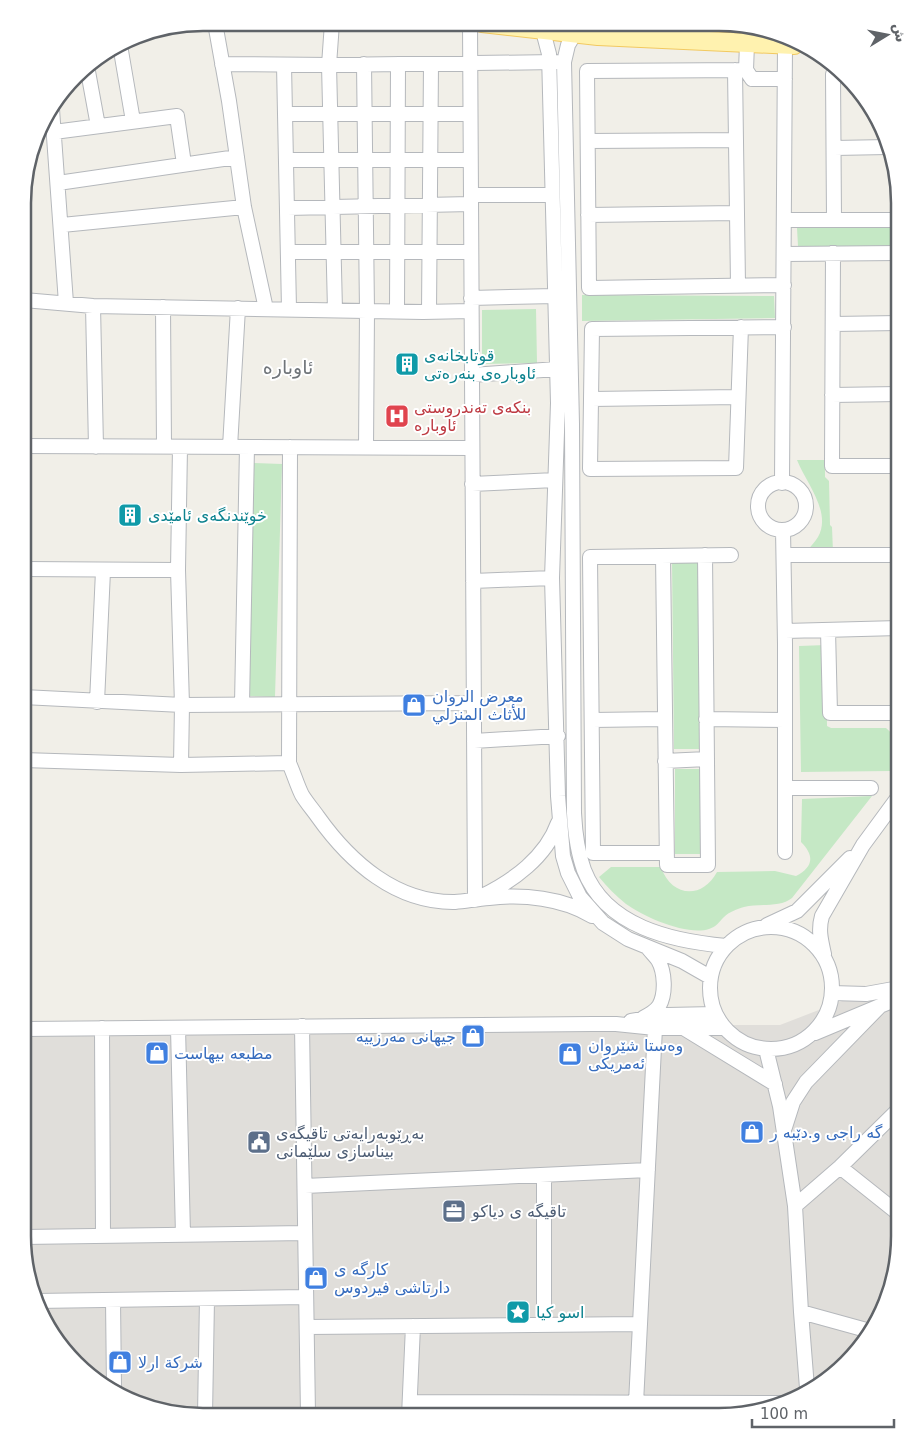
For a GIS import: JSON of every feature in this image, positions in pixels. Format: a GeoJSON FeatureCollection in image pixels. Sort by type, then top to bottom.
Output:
{"type":"FeatureCollection","features":[{"type":"Feature","properties":{"kind":"main road"},"geometry":{"type":"LineString","coordinates":[[543,31],[787,45]]}},
{"type":"Feature","properties":{"kind":"street"},"geometry":{"type":"LineString","coordinates":[[216,31],[244,207],[266,309]]}},
{"type":"Feature","properties":{"kind":"street"},"geometry":{"type":"LineString","coordinates":[[331,31],[329,65],[335,310]]}},
{"type":"Feature","properties":{"kind":"street"},"geometry":{"type":"LineString","coordinates":[[470,31],[474,900]]}},
{"type":"Feature","properties":{"kind":"street"},"geometry":{"type":"LineString","coordinates":[[543,31],[548,46],[549,62],[558,403],[552,578],[559,819],[563,856],[568,873],[580,897],[603,923]]}},
{"type":"Feature","properties":{"kind":"street"},"geometry":{"type":"LineString","coordinates":[[568,31],[564,62],[572,424],[574,813],[579,854],[584,872],[607,904],[640,926],[673,939],[726,946]]}},
{"type":"Feature","properties":{"kind":"street"},"geometry":{"type":"LineString","coordinates":[[738,285],[736,140],[740,70],[747,44]]}},
{"type":"Feature","properties":{"kind":"street"},"geometry":{"type":"LineString","coordinates":[[782,483],[785,79],[789,46]]}},
{"type":"Feature","properties":{"kind":"street"},"geometry":{"type":"LineString","coordinates":[[121,52],[133,121]]}},
{"type":"Feature","properties":{"kind":"street"},"geometry":{"type":"LineString","coordinates":[[222,64],[329,65],[564,62]]}},
{"type":"Feature","properties":{"kind":"street"},"geometry":{"type":"LineString","coordinates":[[364,64],[367,311],[366,448]]}},
{"type":"Feature","properties":{"kind":"street"},"geometry":{"type":"LineString","coordinates":[[397,311],[398,64]]}},
{"type":"Feature","properties":{"kind":"street"},"geometry":{"type":"LineString","coordinates":[[429,312],[431,64]]}},
{"type":"Feature","properties":{"kind":"street"},"geometry":{"type":"LineString","coordinates":[[284,65],[289,309]]}},
{"type":"Feature","properties":{"kind":"street"},"geometry":{"type":"LineString","coordinates":[[784,284],[589,288],[587,71],[740,70],[752,80],[785,79]]}},
{"type":"Feature","properties":{"kind":"street"},"geometry":{"type":"LineString","coordinates":[[89,75],[98,126]]}},
{"type":"Feature","properties":{"kind":"street"},"geometry":{"type":"LineString","coordinates":[[833,76],[834,220]]}},
{"type":"Feature","properties":{"kind":"street"},"geometry":{"type":"LineString","coordinates":[[285,114],[470,114]]}},
{"type":"Feature","properties":{"kind":"street"},"geometry":{"type":"LineString","coordinates":[[54,132],[177,116],[184,164]]}},
{"type":"Feature","properties":{"kind":"street"},"geometry":{"type":"LineString","coordinates":[[53,119],[62,225],[66,303]]}},
{"type":"Feature","properties":{"kind":"street"},"geometry":{"type":"LineString","coordinates":[[588,141],[736,140]]}},
{"type":"Feature","properties":{"kind":"street"},"geometry":{"type":"LineString","coordinates":[[834,148],[882,147]]}},
{"type":"Feature","properties":{"kind":"street"},"geometry":{"type":"LineString","coordinates":[[58,183],[237,157]]}},
{"type":"Feature","properties":{"kind":"street"},"geometry":{"type":"LineString","coordinates":[[286,160],[470,160]]}},
{"type":"Feature","properties":{"kind":"street"},"geometry":{"type":"LineString","coordinates":[[287,208],[430,205],[471,199],[552,195]]}},
{"type":"Feature","properties":{"kind":"street"},"geometry":{"type":"LineString","coordinates":[[62,225],[244,207]]}},
{"type":"Feature","properties":{"kind":"street"},"geometry":{"type":"LineString","coordinates":[[588,215],[737,213]]}},
{"type":"Feature","properties":{"kind":"street"},"geometry":{"type":"LineString","coordinates":[[784,220],[891,220]]}},
{"type":"Feature","properties":{"kind":"street"},"geometry":{"type":"LineString","coordinates":[[288,252],[471,252]]}},
{"type":"Feature","properties":{"kind":"street"},"geometry":{"type":"LineString","coordinates":[[833,253],[832,466],[891,466]]}},
{"type":"Feature","properties":{"kind":"street"},"geometry":{"type":"LineString","coordinates":[[784,254],[891,253]]}},
{"type":"Feature","properties":{"kind":"street"},"geometry":{"type":"LineString","coordinates":[[31,300],[93,306],[429,312],[471,304],[555,296]]}},
{"type":"Feature","properties":{"kind":"street"},"geometry":{"type":"LineString","coordinates":[[93,306],[96,446]]}},
{"type":"Feature","properties":{"kind":"street"},"geometry":{"type":"LineString","coordinates":[[163,306],[164,447]]}},
{"type":"Feature","properties":{"kind":"street"},"geometry":{"type":"LineString","coordinates":[[230,447],[238,308]]}},
{"type":"Feature","properties":{"kind":"street"},"geometry":{"type":"LineString","coordinates":[[833,324],[891,323]]}},
{"type":"Feature","properties":{"kind":"street"},"geometry":{"type":"LineString","coordinates":[[741,327],[736,468],[590,469],[592,329],[741,327],[784,327]]}},
{"type":"Feature","properties":{"kind":"street"},"geometry":{"type":"LineString","coordinates":[[472,375],[557,369]]}},
{"type":"Feature","properties":{"kind":"street"},"geometry":{"type":"LineString","coordinates":[[832,395],[891,394]]}},
{"type":"Feature","properties":{"kind":"street"},"geometry":{"type":"LineString","coordinates":[[591,399],[738,397]]}},
{"type":"Feature","properties":{"kind":"street"},"geometry":{"type":"LineString","coordinates":[[31,446],[472,448]]}},
{"type":"Feature","properties":{"kind":"street"},"geometry":{"type":"LineString","coordinates":[[180,447],[178,570],[182,705],[181,765]]}},
{"type":"Feature","properties":{"kind":"street"},"geometry":{"type":"LineString","coordinates":[[242,704],[247,447]]}},
{"type":"Feature","properties":{"kind":"street"},"geometry":{"type":"LineString","coordinates":[[290,447],[289,763],[302,795],[328,832],[352,858],[373,875],[398,890],[436,902],[516,897],[552,901],[579,909],[628,940],[682,961],[710,977]]}},
{"type":"Feature","properties":{"kind":"street"},"geometry":{"type":"LineString","coordinates":[[472,484],[555,480]]}},
{"type":"Feature","properties":{"kind":"street"},"geometry":{"type":"LineString","coordinates":[[782,483],[794,485],[804,498],[806,506],[805,514],[801,521],[795,526],[783,530],[774,528],[762,519],[759,504],[761,497],[770,486],[782,483]]}},
{"type":"Feature","properties":{"kind":"street"},"geometry":{"type":"LineString","coordinates":[[554,530],[573,529]]}},
{"type":"Feature","properties":{"kind":"street"},"geometry":{"type":"LineString","coordinates":[[783,530],[785,852]]}},
{"type":"Feature","properties":{"kind":"street"},"geometry":{"type":"LineString","coordinates":[[663,556],[666,865],[708,865],[705,555]]}},
{"type":"Feature","properties":{"kind":"street"},"geometry":{"type":"LineString","coordinates":[[666,853],[593,853],[590,557],[731,555]]}},
{"type":"Feature","properties":{"kind":"street"},"geometry":{"type":"LineString","coordinates":[[784,555],[891,555]]}},
{"type":"Feature","properties":{"kind":"street"},"geometry":{"type":"LineString","coordinates":[[31,569],[178,570]]}},
{"type":"Feature","properties":{"kind":"street"},"geometry":{"type":"LineString","coordinates":[[97,702],[103,570]]}},
{"type":"Feature","properties":{"kind":"street"},"geometry":{"type":"LineString","coordinates":[[473,581],[552,578]]}},
{"type":"Feature","properties":{"kind":"street"},"geometry":{"type":"LineString","coordinates":[[785,631],[891,628]]}},
{"type":"Feature","properties":{"kind":"street"},"geometry":{"type":"LineString","coordinates":[[828,630],[830,713],[891,713]]}},
{"type":"Feature","properties":{"kind":"street"},"geometry":{"type":"LineString","coordinates":[[31,698],[182,705],[474,703]]}},
{"type":"Feature","properties":{"kind":"street"},"geometry":{"type":"LineString","coordinates":[[592,720],[665,719]]}},
{"type":"Feature","properties":{"kind":"street"},"geometry":{"type":"LineString","coordinates":[[706,719],[785,720]]}},
{"type":"Feature","properties":{"kind":"street"},"geometry":{"type":"LineString","coordinates":[[474,741],[558,736]]}},
{"type":"Feature","properties":{"kind":"street"},"geometry":{"type":"LineString","coordinates":[[665,760],[707,759]]}},
{"type":"Feature","properties":{"kind":"street"},"geometry":{"type":"LineString","coordinates":[[31,760],[181,765],[289,763]]}},
{"type":"Feature","properties":{"kind":"street"},"geometry":{"type":"LineString","coordinates":[[785,788],[871,788]]}},
{"type":"Feature","properties":{"kind":"street"},"geometry":{"type":"LineString","coordinates":[[812,1034],[822,1022],[829,1008],[832,993],[831,978],[819,934],[822,916],[863,845],[890,808]]}},
{"type":"Feature","properties":{"kind":"street"},"geometry":{"type":"LineString","coordinates":[[474,900],[499,887],[535,859],[548,845],[554,835],[559,819]]}},
{"type":"Feature","properties":{"kind":"street"},"geometry":{"type":"LineString","coordinates":[[863,845],[797,911],[764,926],[751,929],[739,935],[726,946],[714,962],[710,977],[710,995],[715,1014],[724,1028],[733,1037],[746,1044],[766,1049],[785,1048],[799,1043],[812,1034],[890,1002]]}},
{"type":"Feature","properties":{"kind":"street"},"geometry":{"type":"LineString","coordinates":[[764,926],[780,927],[795,931],[808,939],[819,950],[827,963]]}},
{"type":"Feature","properties":{"kind":"street"},"geometry":{"type":"LineString","coordinates":[[638,1020],[654,1012],[659,1006],[663,990],[662,970],[658,961],[647,947]]}},
{"type":"Feature","properties":{"kind":"street"},"geometry":{"type":"LineString","coordinates":[[832,993],[866,994],[890,990]]}},
{"type":"Feature","properties":{"kind":"street"},"geometry":{"type":"LineString","coordinates":[[784,1133],[793,1102],[806,1082],[880,1006]]}},
{"type":"Feature","properties":{"kind":"street"},"geometry":{"type":"LineString","coordinates":[[616,1024],[667,1016],[715,1014]]}},
{"type":"Feature","properties":{"kind":"street"},"geometry":{"type":"LineString","coordinates":[[31,1029],[616,1024],[655,1028],[724,1028]]}},
{"type":"Feature","properties":{"kind":"street"},"geometry":{"type":"LineString","coordinates":[[302,1026],[308,1408]]}},
{"type":"Feature","properties":{"kind":"street"},"geometry":{"type":"LineString","coordinates":[[102,1028],[103,1236]]}},
{"type":"Feature","properties":{"kind":"street"},"geometry":{"type":"LineString","coordinates":[[178,1028],[183,1235]]}},
{"type":"Feature","properties":{"kind":"street"},"geometry":{"type":"LineString","coordinates":[[636,1404],[655,1028]]}},
{"type":"Feature","properties":{"kind":"street"},"geometry":{"type":"LineString","coordinates":[[684,1028],[775,1084]]}},
{"type":"Feature","properties":{"kind":"street"},"geometry":{"type":"LineString","coordinates":[[766,1049],[775,1084],[795,1206],[801,1312],[808,1383]]}},
{"type":"Feature","properties":{"kind":"street"},"geometry":{"type":"LineString","coordinates":[[795,1206],[840,1167],[890,1118]]}},
{"type":"Feature","properties":{"kind":"street"},"geometry":{"type":"LineString","coordinates":[[840,1167],[890,1207]]}},
{"type":"Feature","properties":{"kind":"street"},"geometry":{"type":"LineString","coordinates":[[305,1186],[648,1170]]}},
{"type":"Feature","properties":{"kind":"street"},"geometry":{"type":"LineString","coordinates":[[544,1175],[544,1325]]}},
{"type":"Feature","properties":{"kind":"street"},"geometry":{"type":"LineString","coordinates":[[31,1237],[305,1233]]}},
{"type":"Feature","properties":{"kind":"street"},"geometry":{"type":"LineString","coordinates":[[44,1301],[306,1297]]}},
{"type":"Feature","properties":{"kind":"street"},"geometry":{"type":"LineString","coordinates":[[205,1408],[207,1299]]}},
{"type":"Feature","properties":{"kind":"street"},"geometry":{"type":"LineString","coordinates":[[113,1300],[114,1383]]}},
{"type":"Feature","properties":{"kind":"street"},"geometry":{"type":"LineString","coordinates":[[801,1312],[863,1329]]}},
{"type":"Feature","properties":{"kind":"street"},"geometry":{"type":"LineString","coordinates":[[307,1327],[640,1324]]}},
{"type":"Feature","properties":{"kind":"street"},"geometry":{"type":"LineString","coordinates":[[409,1408],[413,1326]]}},
{"type":"Feature","properties":{"kind":"street"},"geometry":{"type":"LineString","coordinates":[[454,1408],[755,1403]]}},
{"type":"Feature","properties":{"kind":"shaded area"},"geometry":{"type":"Polygon","coordinates":[[[890,982],[890,1247],[882,1291],[868,1322],[840,1357],[805,1385],[785,1395],[752,1404],[719,1408],[203,1408],[181,1406],[137,1395],[117,1385],[99,1372],[67,1340],[54,1322],[44,1302],[35,1269],[31,1236],[31,1037],[625,1025],[780,1025],[890,982]]]}},
{"type":"Feature","properties":{"kind":"green space"},"geometry":{"type":"Polygon","coordinates":[[[797,228],[891,228],[891,246],[798,246],[797,228]]]}},
{"type":"Feature","properties":{"kind":"green space"},"geometry":{"type":"Polygon","coordinates":[[[582,295],[774,296],[775,318],[582,321],[582,295]]]}},
{"type":"Feature","properties":{"kind":"green space"},"geometry":{"type":"Polygon","coordinates":[[[536,309],[537,363],[482,364],[482,310],[536,309]]]}},
{"type":"Feature","properties":{"kind":"green space"},"geometry":{"type":"Polygon","coordinates":[[[797,460],[825,460],[825,477],[829,481],[833,552],[806,552],[818,537],[822,518],[816,498],[797,460]]]}},
{"type":"Feature","properties":{"kind":"green space"},"geometry":{"type":"Polygon","coordinates":[[[254,463],[282,464],[275,697],[248,696],[254,463]]]}},
{"type":"Feature","properties":{"kind":"green space"},"geometry":{"type":"Polygon","coordinates":[[[672,561],[699,561],[701,749],[674,749],[672,561]]]}},
{"type":"Feature","properties":{"kind":"green space"},"geometry":{"type":"Polygon","coordinates":[[[826,645],[827,726],[831,728],[886,728],[890,732],[890,771],[801,772],[799,646],[826,645]]]}},
{"type":"Feature","properties":{"kind":"green space"},"geometry":{"type":"Polygon","coordinates":[[[675,769],[700,769],[700,854],[675,854],[675,769]]]}},
{"type":"Feature","properties":{"kind":"green space"},"geometry":{"type":"Polygon","coordinates":[[[872,796],[792,898],[782,903],[739,909],[728,914],[716,926],[709,929],[689,930],[678,928],[643,914],[622,901],[599,877],[611,867],[661,867],[666,877],[679,889],[695,891],[711,881],[717,872],[775,871],[796,876],[806,869],[810,861],[809,852],[801,842],[802,799],[872,796]]]}},
{"type":"Feature","properties":{"kind":"place","name":"قوتابخانەی ئاوبارەی بنەرەتی"},"geometry":{"type":"Point","coordinates":[407,364]}},
{"type":"Feature","properties":{"kind":"place","name":"بنکەی تەندروستی ئاوبارە"},"geometry":{"type":"Point","coordinates":[397,416]}},
{"type":"Feature","properties":{"kind":"place","name":"خوێندنگەی ئامێدی"},"geometry":{"type":"Point","coordinates":[130,515]}},
{"type":"Feature","properties":{"kind":"place","name":"معرض الروان للأثاث المنزلي"},"geometry":{"type":"Point","coordinates":[414,705]}},
{"type":"Feature","properties":{"kind":"place","name":"جيهانى مەرزییە"},"geometry":{"type":"Point","coordinates":[473,1036]}},
{"type":"Feature","properties":{"kind":"place","name":"مطبعه بيهاست"},"geometry":{"type":"Point","coordinates":[157,1053]}},
{"type":"Feature","properties":{"kind":"place","name":"وەستا شێروان ئەمریکی"},"geometry":{"type":"Point","coordinates":[570,1054]}},
{"type":"Feature","properties":{"kind":"place","name":"گە راجی و.دێبە ر"},"geometry":{"type":"Point","coordinates":[752,1132]}},
{"type":"Feature","properties":{"kind":"place","name":"بەڕێوبەرایەتی تاقیگەی بیناسازی سلێمانی"},"geometry":{"type":"Point","coordinates":[259,1142]}},
{"type":"Feature","properties":{"kind":"place","name":"تاقيگه ى دياكو"},"geometry":{"type":"Point","coordinates":[454,1211]}},
{"type":"Feature","properties":{"kind":"place","name":"کارگه ی دارتاشی فیردوس"},"geometry":{"type":"Point","coordinates":[316,1278]}},
{"type":"Feature","properties":{"kind":"place","name":"اسو كيا"},"geometry":{"type":"Point","coordinates":[518,1312]}},
{"type":"Feature","properties":{"kind":"place","name":"شركة ارلا"},"geometry":{"type":"Point","coordinates":[120,1362]}},
{"type":"Feature","properties":{"kind":"district","name":"ئاوبارە"},"geometry":{"type":"Point","coordinates":[288,367]}}]}
